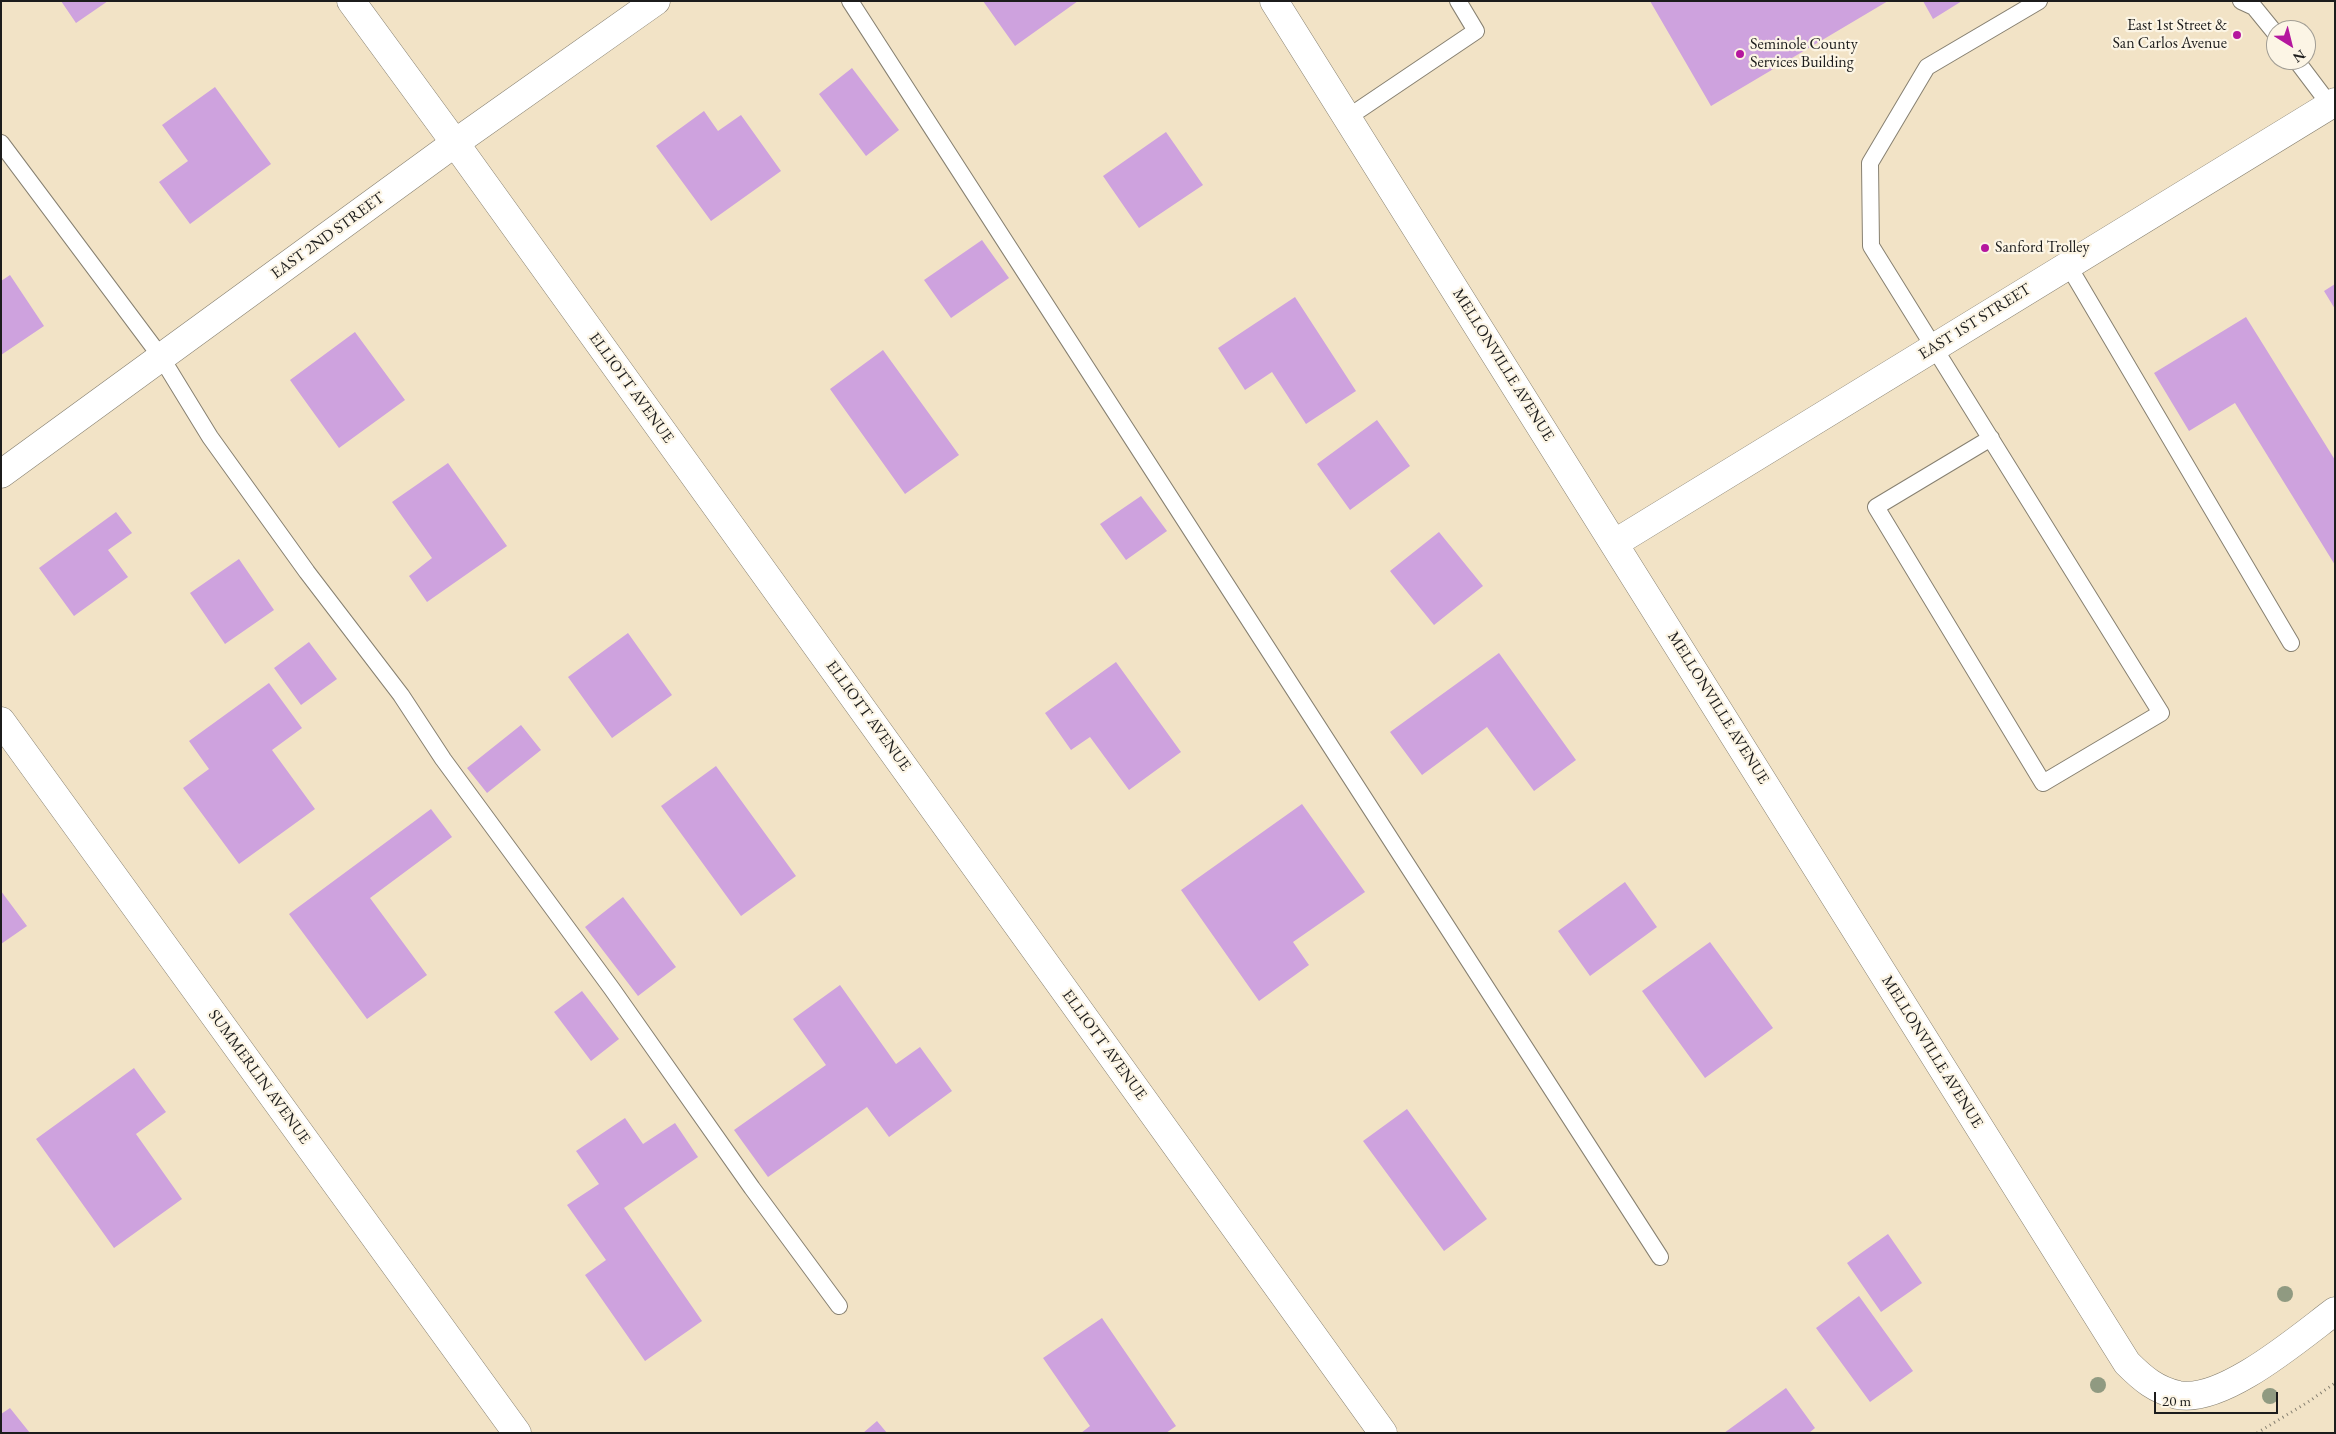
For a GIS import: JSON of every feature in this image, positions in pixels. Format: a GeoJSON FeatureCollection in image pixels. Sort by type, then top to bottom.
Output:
{"type":"FeatureCollection","features":[{"type":"Feature","properties":{"kind":"street","name":"ELLIOTT AVENUE"},"geometry":{"type":"LineString","coordinates":[[351,1],[1383,1433]]}},
{"type":"Feature","properties":{"kind":"street","name":"EAST 2ND STREET"},"geometry":{"type":"LineString","coordinates":[[1,474],[455,143],[656,1]]}},
{"type":"Feature","properties":{"kind":"street","name":"MELLONVILLE AVENUE"},"geometry":{"type":"LineString","coordinates":[[1274,1],[2127,1363],[2147,1383],[2179,1395],[2200,1394],[2235,1381],[2273,1357],[2335,1312]]}},
{"type":"Feature","properties":{"kind":"street","name":"EAST 1ST STREET"},"geometry":{"type":"LineString","coordinates":[[1615,544],[2332,103]]}},
{"type":"Feature","properties":{"kind":"street","name":"SUMMERLIN AVENUE"},"geometry":{"type":"LineString","coordinates":[[1,721],[517,1433]]}},
{"type":"Feature","properties":{"kind":"lane"},"geometry":{"type":"LineString","coordinates":[[850,1],[1660,1257]]}},
{"type":"Feature","properties":{"kind":"lane"},"geometry":{"type":"LineString","coordinates":[[1347,118],[1476,31],[1458,1]]}},
{"type":"Feature","properties":{"kind":"lane"},"geometry":{"type":"LineString","coordinates":[[1991,438],[1876,507],[2043,783],[2161,713],[1991,438],[1871,246],[1870,163],[1926,67],[2039,1]]}},
{"type":"Feature","properties":{"kind":"lane"},"geometry":{"type":"LineString","coordinates":[[2241,1],[2254,7],[2266,22]]}},
{"type":"Feature","properties":{"kind":"lane"},"geometry":{"type":"LineString","coordinates":[[2304,70],[2332,103]]}},
{"type":"Feature","properties":{"kind":"lane"},"geometry":{"type":"LineString","coordinates":[[1,143],[161,357],[210,438],[307,572],[401,695],[443,760],[612,990],[752,1188],[840,1306]]}},
{"type":"Feature","properties":{"kind":"lane"},"geometry":{"type":"LineString","coordinates":[[2068,265],[2291,643]]}},
{"type":"Feature","properties":{"kind":"path"},"geometry":{"type":"LineString","coordinates":[[2257,1433],[2335,1383]]}},
{"type":"Feature","properties":{"kind":"building"},"geometry":{"type":"Polygon","coordinates":[[[61,1],[108,1],[76,23],[61,1]]]}},
{"type":"Feature","properties":{"kind":"building"},"geometry":{"type":"Polygon","coordinates":[[[983,1],[1078,1],[1015,46],[983,1]]]}},
{"type":"Feature","properties":{"kind":"building","name":"Seminole County Services Building"},"geometry":{"type":"Polygon","coordinates":[[[1650,1],[1888,1],[1711,106],[1650,1]]]}},
{"type":"Feature","properties":{"kind":"building"},"geometry":{"type":"Polygon","coordinates":[[[1923,1],[1962,1],[1933,19],[1923,1]]]}},
{"type":"Feature","properties":{"kind":"building"},"geometry":{"type":"Polygon","coordinates":[[[852,68],[899,130],[866,156],[819,94],[852,68]]]}},
{"type":"Feature","properties":{"kind":"building"},"geometry":{"type":"Polygon","coordinates":[[[215,87],[271,164],[190,224],[159,182],[188,161],[162,125],[215,87]]]}},
{"type":"Feature","properties":{"kind":"building"},"geometry":{"type":"Polygon","coordinates":[[[704,111],[718,131],[741,115],[781,171],[711,221],[656,146],[704,111]]]}},
{"type":"Feature","properties":{"kind":"building"},"geometry":{"type":"Polygon","coordinates":[[[1166,132],[1203,185],[1139,228],[1103,176],[1166,132]]]}},
{"type":"Feature","properties":{"kind":"building"},"geometry":{"type":"Polygon","coordinates":[[[982,240],[1009,278],[951,318],[924,280],[982,240]]]}},
{"type":"Feature","properties":{"kind":"building"},"geometry":{"type":"Polygon","coordinates":[[[10,275],[44,326],[1,355],[1,281],[10,275]]]}},
{"type":"Feature","properties":{"kind":"building"},"geometry":{"type":"Polygon","coordinates":[[[2335,284],[2335,309],[2324,291],[2335,284]]]}},
{"type":"Feature","properties":{"kind":"building"},"geometry":{"type":"Polygon","coordinates":[[[1295,297],[1356,391],[1306,424],[1272,372],[1245,390],[1218,348],[1295,297]]]}},
{"type":"Feature","properties":{"kind":"building"},"geometry":{"type":"Polygon","coordinates":[[[2246,317],[2335,460],[2335,565],[2235,403],[2189,431],[2154,373],[2246,317]]]}},
{"type":"Feature","properties":{"kind":"building"},"geometry":{"type":"Polygon","coordinates":[[[355,332],[405,400],[339,448],[290,380],[355,332]]]}},
{"type":"Feature","properties":{"kind":"building"},"geometry":{"type":"Polygon","coordinates":[[[883,350],[959,455],[905,494],[830,389],[883,350]]]}},
{"type":"Feature","properties":{"kind":"building"},"geometry":{"type":"Polygon","coordinates":[[[1377,420],[1410,466],[1350,510],[1317,464],[1377,420]]]}},
{"type":"Feature","properties":{"kind":"building"},"geometry":{"type":"Polygon","coordinates":[[[448,463],[507,546],[427,602],[409,576],[432,558],[392,502],[448,463]]]}},
{"type":"Feature","properties":{"kind":"building"},"geometry":{"type":"Polygon","coordinates":[[[1141,496],[1167,531],[1126,560],[1100,524],[1141,496]]]}},
{"type":"Feature","properties":{"kind":"building"},"geometry":{"type":"Polygon","coordinates":[[[116,512],[132,533],[108,550],[128,577],[74,616],[39,568],[116,512]]]}},
{"type":"Feature","properties":{"kind":"building"},"geometry":{"type":"Polygon","coordinates":[[[1439,532],[1483,586],[1434,625],[1390,571],[1439,532]]]}},
{"type":"Feature","properties":{"kind":"building"},"geometry":{"type":"Polygon","coordinates":[[[239,559],[274,610],[225,644],[190,593],[239,559]]]}},
{"type":"Feature","properties":{"kind":"building"},"geometry":{"type":"Polygon","coordinates":[[[628,633],[672,695],[612,738],[568,677],[628,633]]]}},
{"type":"Feature","properties":{"kind":"building"},"geometry":{"type":"Polygon","coordinates":[[[309,642],[337,679],[301,705],[274,668],[309,642]]]}},
{"type":"Feature","properties":{"kind":"building"},"geometry":{"type":"Polygon","coordinates":[[[1499,653],[1576,760],[1534,791],[1487,727],[1422,775],[1390,732],[1499,653]]]}},
{"type":"Feature","properties":{"kind":"building"},"geometry":{"type":"Polygon","coordinates":[[[1116,662],[1181,752],[1129,790],[1090,737],[1071,750],[1045,713],[1116,662]]]}},
{"type":"Feature","properties":{"kind":"building"},"geometry":{"type":"Polygon","coordinates":[[[269,683],[302,728],[272,750],[315,809],[239,864],[183,788],[209,769],[189,741],[269,683]]]}},
{"type":"Feature","properties":{"kind":"building"},"geometry":{"type":"Polygon","coordinates":[[[521,725],[541,750],[487,793],[467,768],[521,725]]]}},
{"type":"Feature","properties":{"kind":"building"},"geometry":{"type":"Polygon","coordinates":[[[716,766],[796,876],[741,916],[661,806],[716,766]]]}},
{"type":"Feature","properties":{"kind":"building"},"geometry":{"type":"Polygon","coordinates":[[[1302,804],[1365,892],[1293,942],[1309,965],[1259,1001],[1181,890],[1302,804]]]}},
{"type":"Feature","properties":{"kind":"building"},"geometry":{"type":"Polygon","coordinates":[[[431,809],[452,837],[370,898],[427,975],[367,1019],[289,914],[431,809]]]}},
{"type":"Feature","properties":{"kind":"building"},"geometry":{"type":"Polygon","coordinates":[[[1625,882],[1657,927],[1590,976],[1558,931],[1625,882]]]}},
{"type":"Feature","properties":{"kind":"building"},"geometry":{"type":"Polygon","coordinates":[[[1,891],[27,926],[1,944],[1,891]]]}},
{"type":"Feature","properties":{"kind":"building"},"geometry":{"type":"Polygon","coordinates":[[[623,897],[676,967],[638,996],[585,927],[623,897]]]}},
{"type":"Feature","properties":{"kind":"building"},"geometry":{"type":"Polygon","coordinates":[[[1710,942],[1773,1028],[1705,1078],[1642,991],[1710,942]]]}},
{"type":"Feature","properties":{"kind":"building"},"geometry":{"type":"Polygon","coordinates":[[[840,985],[896,1064],[920,1047],[952,1091],[889,1137],[867,1107],[768,1177],[734,1130],[826,1065],[793,1019],[840,985]]]}},
{"type":"Feature","properties":{"kind":"building"},"geometry":{"type":"Polygon","coordinates":[[[582,991],[619,1039],[591,1061],[554,1012],[582,991]]]}},
{"type":"Feature","properties":{"kind":"building"},"geometry":{"type":"Polygon","coordinates":[[[134,1068],[166,1112],[136,1134],[182,1199],[114,1248],[36,1139],[134,1068]]]}},
{"type":"Feature","properties":{"kind":"building"},"geometry":{"type":"Polygon","coordinates":[[[1407,1109],[1487,1219],[1444,1251],[1363,1141],[1407,1109]]]}},
{"type":"Feature","properties":{"kind":"building"},"geometry":{"type":"Polygon","coordinates":[[[625,1118],[643,1144],[675,1123],[698,1157],[624,1208],[702,1321],[645,1361],[585,1275],[606,1260],[567,1205],[599,1184],[576,1151],[625,1118]]]}},
{"type":"Feature","properties":{"kind":"building"},"geometry":{"type":"Polygon","coordinates":[[[1888,1234],[1922,1283],[1881,1312],[1847,1263],[1888,1234]]]}},
{"type":"Feature","properties":{"kind":"building"},"geometry":{"type":"Polygon","coordinates":[[[1859,1296],[1913,1371],[1870,1402],[1816,1328],[1859,1296]]]}},
{"type":"Feature","properties":{"kind":"building"},"geometry":{"type":"Polygon","coordinates":[[[1102,1318],[1176,1426],[1166,1433],[1081,1433],[1090,1426],[1043,1358],[1102,1318]]]}},
{"type":"Feature","properties":{"kind":"building"},"geometry":{"type":"Polygon","coordinates":[[[1786,1388],[1815,1428],[1809,1433],[1724,1433],[1786,1388]]]}},
{"type":"Feature","properties":{"kind":"building"},"geometry":{"type":"Polygon","coordinates":[[[10,1408],[30,1433],[1,1433],[1,1414],[10,1408]]]}},
{"type":"Feature","properties":{"kind":"building"},"geometry":{"type":"Polygon","coordinates":[[[877,1421],[887,1433],[863,1433],[877,1421]]]}},
{"type":"Feature","properties":{"kind":"place","name":"East 1st Street & San Carlos Avenue"},"geometry":{"type":"Point","coordinates":[2237,35]}},
{"type":"Feature","properties":{"kind":"place","name":"Seminole County Services Building"},"geometry":{"type":"Point","coordinates":[1740,54]}},
{"type":"Feature","properties":{"kind":"place","name":"Sanford Trolley"},"geometry":{"type":"Point","coordinates":[1985,248]}}]}
